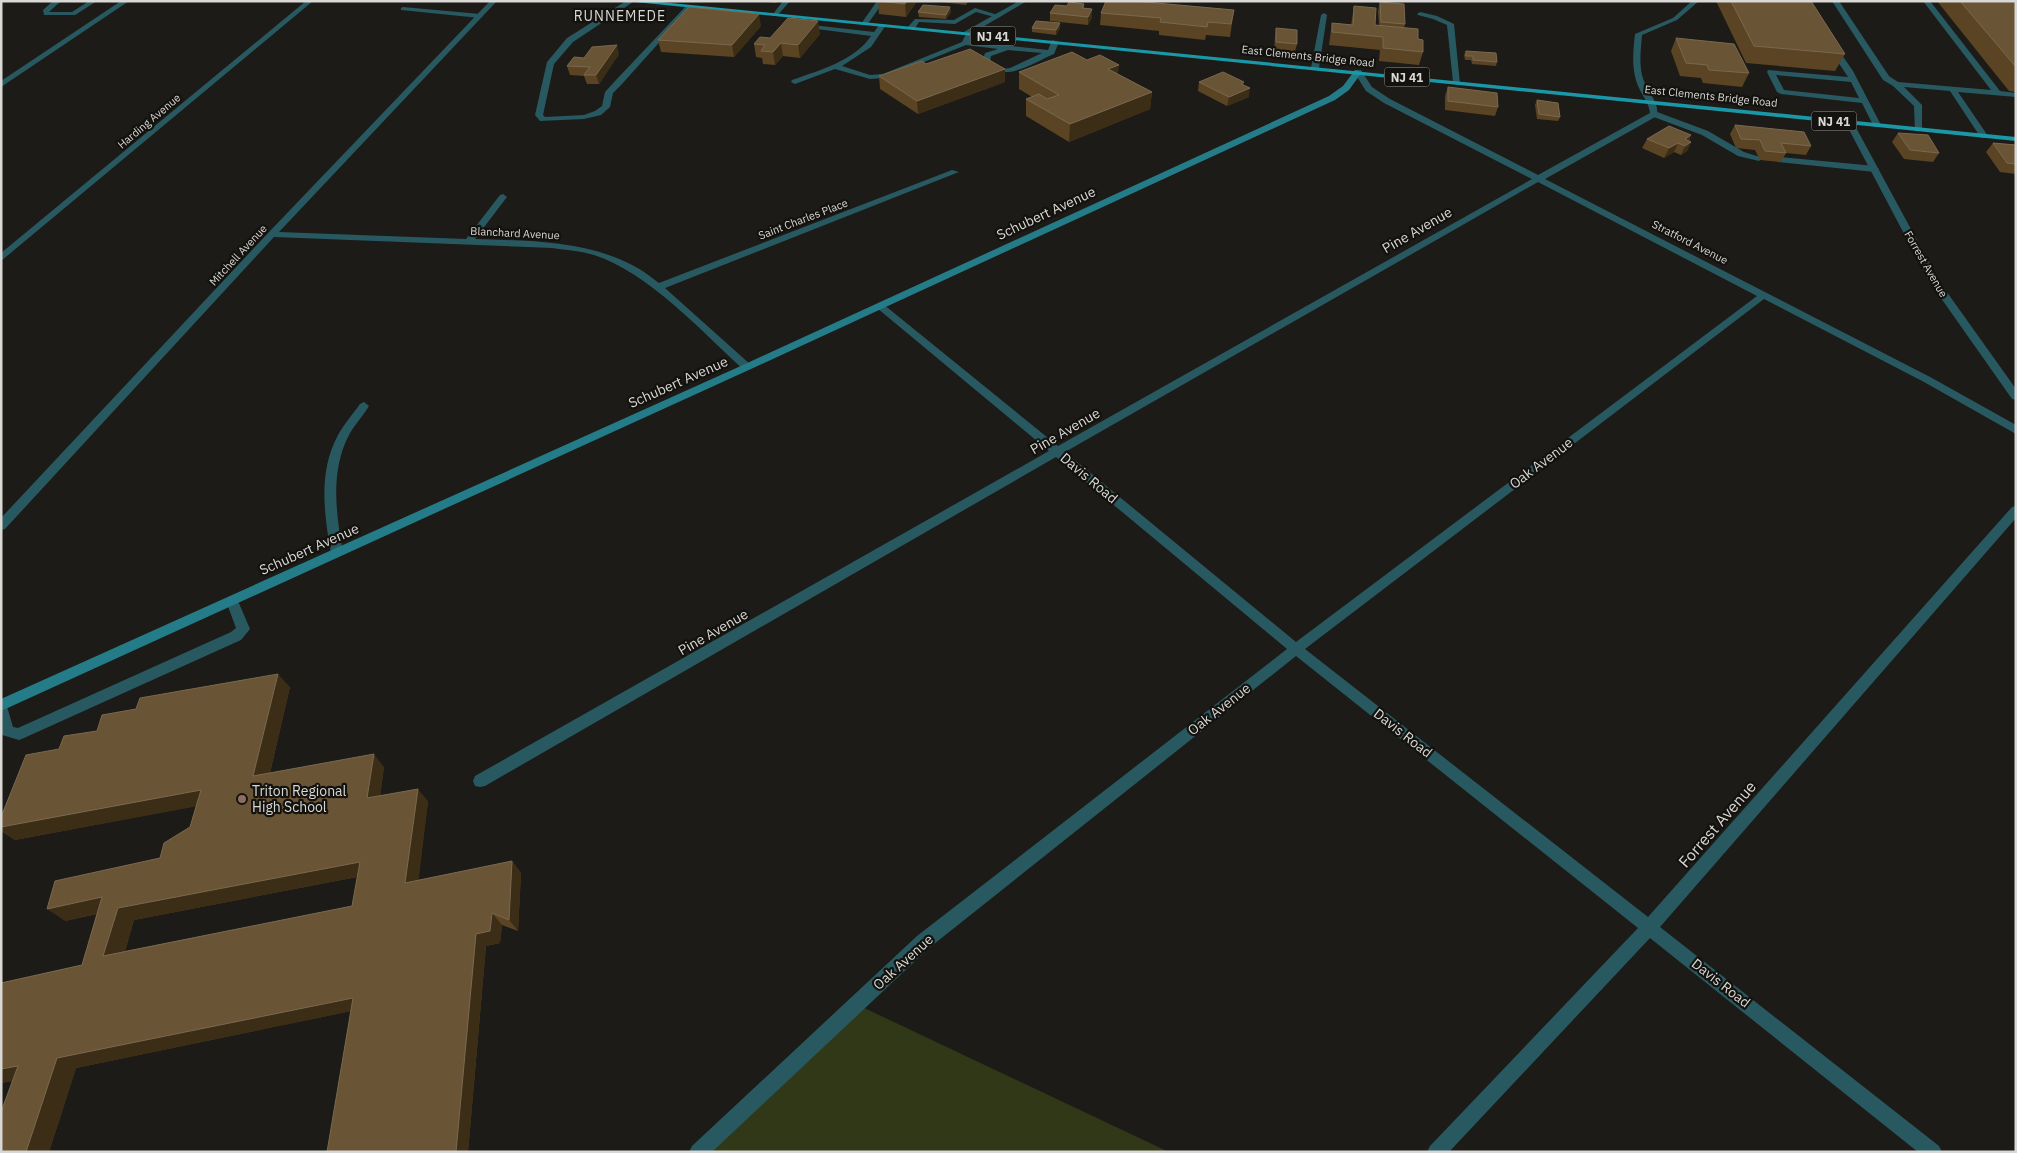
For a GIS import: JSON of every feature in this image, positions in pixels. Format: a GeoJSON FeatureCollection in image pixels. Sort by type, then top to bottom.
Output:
{"type":"FeatureCollection","features":[{"type":"Feature","properties":{"kind":"main road","name":"East Clements Bridge Road"},"geometry":{"type":"LineString","coordinates":[[629,1],[1358,72],[2016,139]]}},
{"type":"Feature","properties":{"kind":"street"},"geometry":{"type":"LineString","coordinates":[[58,1],[45,11],[46,14],[72,14],[94,1]]}},
{"type":"Feature","properties":{"kind":"street"},"geometry":{"type":"LineString","coordinates":[[1,85],[126,1]]}},
{"type":"Feature","properties":{"kind":"street","name":"Harding Avenue"},"geometry":{"type":"LineString","coordinates":[[1,258],[310,1]]}},
{"type":"Feature","properties":{"kind":"street","name":"Mitchell Avenue"},"geometry":{"type":"LineString","coordinates":[[1,526],[272,234],[494,1]]}},
{"type":"Feature","properties":{"kind":"street"},"geometry":{"type":"LineString","coordinates":[[629,1],[570,40],[550,64],[539,116],[543,119],[598,113],[606,107],[609,92],[688,7]]}},
{"type":"Feature","properties":{"kind":"street"},"geometry":{"type":"LineString","coordinates":[[775,15],[787,1]]}},
{"type":"Feature","properties":{"kind":"street"},"geometry":{"type":"LineString","coordinates":[[865,24],[881,1]]}},
{"type":"Feature","properties":{"kind":"street"},"geometry":{"type":"LineString","coordinates":[[965,43],[968,34],[1024,1]]}},
{"type":"Feature","properties":{"kind":"street"},"geometry":{"type":"LineString","coordinates":[[1696,1],[1675,19],[1639,34],[1635,66],[1643,89],[1653,102],[1654,114],[1705,133],[1741,154],[1758,158]]}},
{"type":"Feature","properties":{"kind":"street"},"geometry":{"type":"LineString","coordinates":[[1835,1],[1886,78],[1896,84],[1918,105],[1918,129]]}},
{"type":"Feature","properties":{"kind":"street"},"geometry":{"type":"LineString","coordinates":[[1926,1],[1997,93]]}},
{"type":"Feature","properties":{"kind":"street"},"geometry":{"type":"LineString","coordinates":[[403,9],[480,16]]}},
{"type":"Feature","properties":{"kind":"street"},"geometry":{"type":"LineString","coordinates":[[911,28],[918,20],[956,22],[975,10],[998,16]]}},
{"type":"Feature","properties":{"kind":"street"},"geometry":{"type":"LineString","coordinates":[[1420,14],[1435,17],[1450,24],[1456,82]]}},
{"type":"Feature","properties":{"kind":"street"},"geometry":{"type":"LineString","coordinates":[[1315,68],[1324,15]]}},
{"type":"Feature","properties":{"kind":"street"},"geometry":{"type":"LineString","coordinates":[[792,17],[786,24],[876,34]]}},
{"type":"Feature","properties":{"kind":"street"},"geometry":{"type":"LineString","coordinates":[[794,82],[834,66],[868,45],[882,26]]}},
{"type":"Feature","properties":{"kind":"street"},"geometry":{"type":"LineString","coordinates":[[1012,38],[1008,47],[988,55],[986,63],[1000,70],[1011,70],[1051,52],[1055,42]]}},
{"type":"Feature","properties":{"kind":"street"},"geometry":{"type":"LineString","coordinates":[[1828,40],[1854,80],[1877,125]]}},
{"type":"Feature","properties":{"kind":"street"},"geometry":{"type":"LineString","coordinates":[[834,66],[870,77],[884,76],[965,43],[1051,52]]}},
{"type":"Feature","properties":{"kind":"street","name":"Stratford Avenue"},"geometry":{"type":"LineString","coordinates":[[1358,72],[1369,89],[1387,101],[1928,380],[2016,430]]}},
{"type":"Feature","properties":{"kind":"street","name":"Schubert Avenue"},"geometry":{"type":"LineString","coordinates":[[1,706],[747,367],[1332,98],[1346,88],[1358,72]]}},
{"type":"Feature","properties":{"kind":"street"},"geometry":{"type":"LineString","coordinates":[[1854,80],[1771,72],[1781,92],[1864,101]]}},
{"type":"Feature","properties":{"kind":"street"},"geometry":{"type":"LineString","coordinates":[[1896,84],[2016,95]]}},
{"type":"Feature","properties":{"kind":"street"},"geometry":{"type":"LineString","coordinates":[[1952,89],[1984,136]]}},
{"type":"Feature","properties":{"kind":"street","name":"Pine Avenue"},"geometry":{"type":"LineString","coordinates":[[480,781],[1059,453],[1162,391],[1654,114]]}},
{"type":"Feature","properties":{"kind":"street","name":"Forrest Avenue"},"geometry":{"type":"LineString","coordinates":[[1849,122],[1934,281],[2016,397]]}},
{"type":"Feature","properties":{"kind":"street"},"geometry":{"type":"LineString","coordinates":[[1780,160],[1875,170]]}},
{"type":"Feature","properties":{"kind":"street","name":"Saint Charles Place"},"geometry":{"type":"LineString","coordinates":[[658,287],[956,172]]}},
{"type":"Feature","properties":{"kind":"street"},"geometry":{"type":"LineString","coordinates":[[470,241],[503,197]]}},
{"type":"Feature","properties":{"kind":"street","name":"Blanchard Avenue"},"geometry":{"type":"LineString","coordinates":[[272,234],[552,245],[596,253],[631,268],[658,287],[747,367]]}},
{"type":"Feature","properties":{"kind":"street","name":"Oak Avenue"},"geometry":{"type":"LineString","coordinates":[[698,1152],[923,942],[1296,649],[1764,295]]}},
{"type":"Feature","properties":{"kind":"street","name":"Davis Road"},"geometry":{"type":"LineString","coordinates":[[880,306],[1296,649],[1933,1152]]}},
{"type":"Feature","properties":{"kind":"street"},"geometry":{"type":"LineString","coordinates":[[337,554],[330,514],[330,470],[342,437],[364,406]]}},
{"type":"Feature","properties":{"kind":"street","name":"Forrest Avenue"},"geometry":{"type":"LineString","coordinates":[[1436,1152],[1650,927],[2016,510]]}},
{"type":"Feature","properties":{"kind":"street"},"geometry":{"type":"LineString","coordinates":[[1,706],[7,731],[19,734],[236,636],[243,629],[232,601]]}},
{"type":"Feature","properties":{"kind":"green space"},"geometry":{"type":"Polygon","coordinates":[[[860,1006],[1169,1152],[699,1152],[860,1006]]]}},
{"type":"Feature","properties":{"kind":"building"},"geometry":{"type":"Polygon","coordinates":[[[878,1],[907,1],[905,4],[878,1]]]}},
{"type":"Feature","properties":{"kind":"building"},"geometry":{"type":"Polygon","coordinates":[[[1106,1],[1134,1],[1234,10],[1231,24],[1208,22],[1207,27],[1160,22],[1161,18],[1101,13],[1106,1]]]}},
{"type":"Feature","properties":{"kind":"building"},"geometry":{"type":"Polygon","coordinates":[[[1731,1],[1811,1],[1845,54],[1754,46],[1731,1]]]}},
{"type":"Feature","properties":{"kind":"building"},"geometry":{"type":"Polygon","coordinates":[[[1960,1],[2016,1],[2016,67],[1960,1]]]}},
{"type":"Feature","properties":{"kind":"building"},"geometry":{"type":"Polygon","coordinates":[[[1069,2],[1084,4],[1082,8],[1092,9],[1088,17],[1050,13],[1055,5],[1067,6],[1069,2]]]}},
{"type":"Feature","properties":{"kind":"building"},"geometry":{"type":"Polygon","coordinates":[[[1380,2],[1404,4],[1405,24],[1381,22],[1380,2]]]}},
{"type":"Feature","properties":{"kind":"building"},"geometry":{"type":"Polygon","coordinates":[[[923,5],[950,7],[946,15],[918,12],[923,5]]]}},
{"type":"Feature","properties":{"kind":"building"},"geometry":{"type":"Polygon","coordinates":[[[1354,6],[1376,8],[1375,25],[1418,29],[1418,39],[1423,40],[1423,52],[1383,48],[1383,37],[1332,32],[1332,23],[1353,25],[1354,6]]]}},
{"type":"Feature","properties":{"kind":"building"},"geometry":{"type":"Polygon","coordinates":[[[689,7],[759,14],[732,45],[658,40],[689,7]]]}},
{"type":"Feature","properties":{"kind":"building"},"geometry":{"type":"Polygon","coordinates":[[[788,18],[818,21],[798,45],[781,43],[773,52],[761,51],[765,45],[754,44],[760,37],[770,38],[788,18]]]}},
{"type":"Feature","properties":{"kind":"building"},"geometry":{"type":"Polygon","coordinates":[[[1036,21],[1060,23],[1056,30],[1032,28],[1036,21]]]}},
{"type":"Feature","properties":{"kind":"building"},"geometry":{"type":"Polygon","coordinates":[[[1276,28],[1297,30],[1297,44],[1276,42],[1276,28]]]}},
{"type":"Feature","properties":{"kind":"building"},"geometry":{"type":"Polygon","coordinates":[[[1676,38],[1734,44],[1749,73],[1709,70],[1707,65],[1686,63],[1676,38]]]}},
{"type":"Feature","properties":{"kind":"building"},"geometry":{"type":"Polygon","coordinates":[[[617,45],[596,75],[584,75],[590,67],[567,66],[574,57],[584,58],[592,47],[617,45]]]}},
{"type":"Feature","properties":{"kind":"building"},"geometry":{"type":"Polygon","coordinates":[[[970,49],[1005,69],[917,101],[879,76],[922,61],[926,64],[970,49]]]}},
{"type":"Feature","properties":{"kind":"building"},"geometry":{"type":"Polygon","coordinates":[[[1466,51],[1496,53],[1497,62],[1473,60],[1473,56],[1466,56],[1466,51]]]}},
{"type":"Feature","properties":{"kind":"building"},"geometry":{"type":"Polygon","coordinates":[[[1072,52],[1087,60],[1100,55],[1119,65],[1108,69],[1152,92],[1070,124],[1026,99],[1039,94],[1047,99],[1059,95],[1019,72],[1072,52]]]}},
{"type":"Feature","properties":{"kind":"building"},"geometry":{"type":"Polygon","coordinates":[[[1223,72],[1244,82],[1241,84],[1250,88],[1229,97],[1199,82],[1223,72]]]}},
{"type":"Feature","properties":{"kind":"building"},"geometry":{"type":"Polygon","coordinates":[[[1448,87],[1497,93],[1498,107],[1448,101],[1448,87]]]}},
{"type":"Feature","properties":{"kind":"building"},"geometry":{"type":"Polygon","coordinates":[[[1537,100],[1558,103],[1560,117],[1539,114],[1537,100]]]}},
{"type":"Feature","properties":{"kind":"building"},"geometry":{"type":"Polygon","coordinates":[[[1735,125],[1804,132],[1811,146],[1781,143],[1786,153],[1765,151],[1760,140],[1741,139],[1735,125]]]}},
{"type":"Feature","properties":{"kind":"building"},"geometry":{"type":"Polygon","coordinates":[[[1669,126],[1691,135],[1685,139],[1691,142],[1685,146],[1678,143],[1669,148],[1647,139],[1669,126]]]}},
{"type":"Feature","properties":{"kind":"building"},"geometry":{"type":"Polygon","coordinates":[[[1898,133],[1928,135],[1939,153],[1910,150],[1898,133]]]}},
{"type":"Feature","properties":{"kind":"building"},"geometry":{"type":"Polygon","coordinates":[[[1993,143],[2016,145],[2016,164],[2007,163],[1993,143]]]}},
{"type":"Feature","properties":{"kind":"building"},"geometry":{"type":"Polygon","coordinates":[[[278,674],[253,776],[374,754],[367,798],[418,789],[405,883],[512,861],[509,920],[492,913],[490,931],[476,934],[456,1152],[327,1152],[353,998],[57,1058],[26,1152],[1,1152],[1,1112],[18,1066],[1,1069],[1,983],[82,965],[102,897],[47,909],[55,881],[160,858],[164,843],[190,827],[201,790],[1,827],[1,817],[26,755],[59,749],[64,736],[97,731],[102,715],[136,709],[140,698],[278,674]],[[360,862],[118,908],[103,956],[352,906],[360,862]]]}},
{"type":"Feature","properties":{"kind":"place","name":"Triton Regional High School"},"geometry":{"type":"Point","coordinates":[242,799]}},
{"type":"Feature","properties":{"kind":"district","name":"RUNNEMEDE"},"geometry":{"type":"Point","coordinates":[620,16]}}]}
